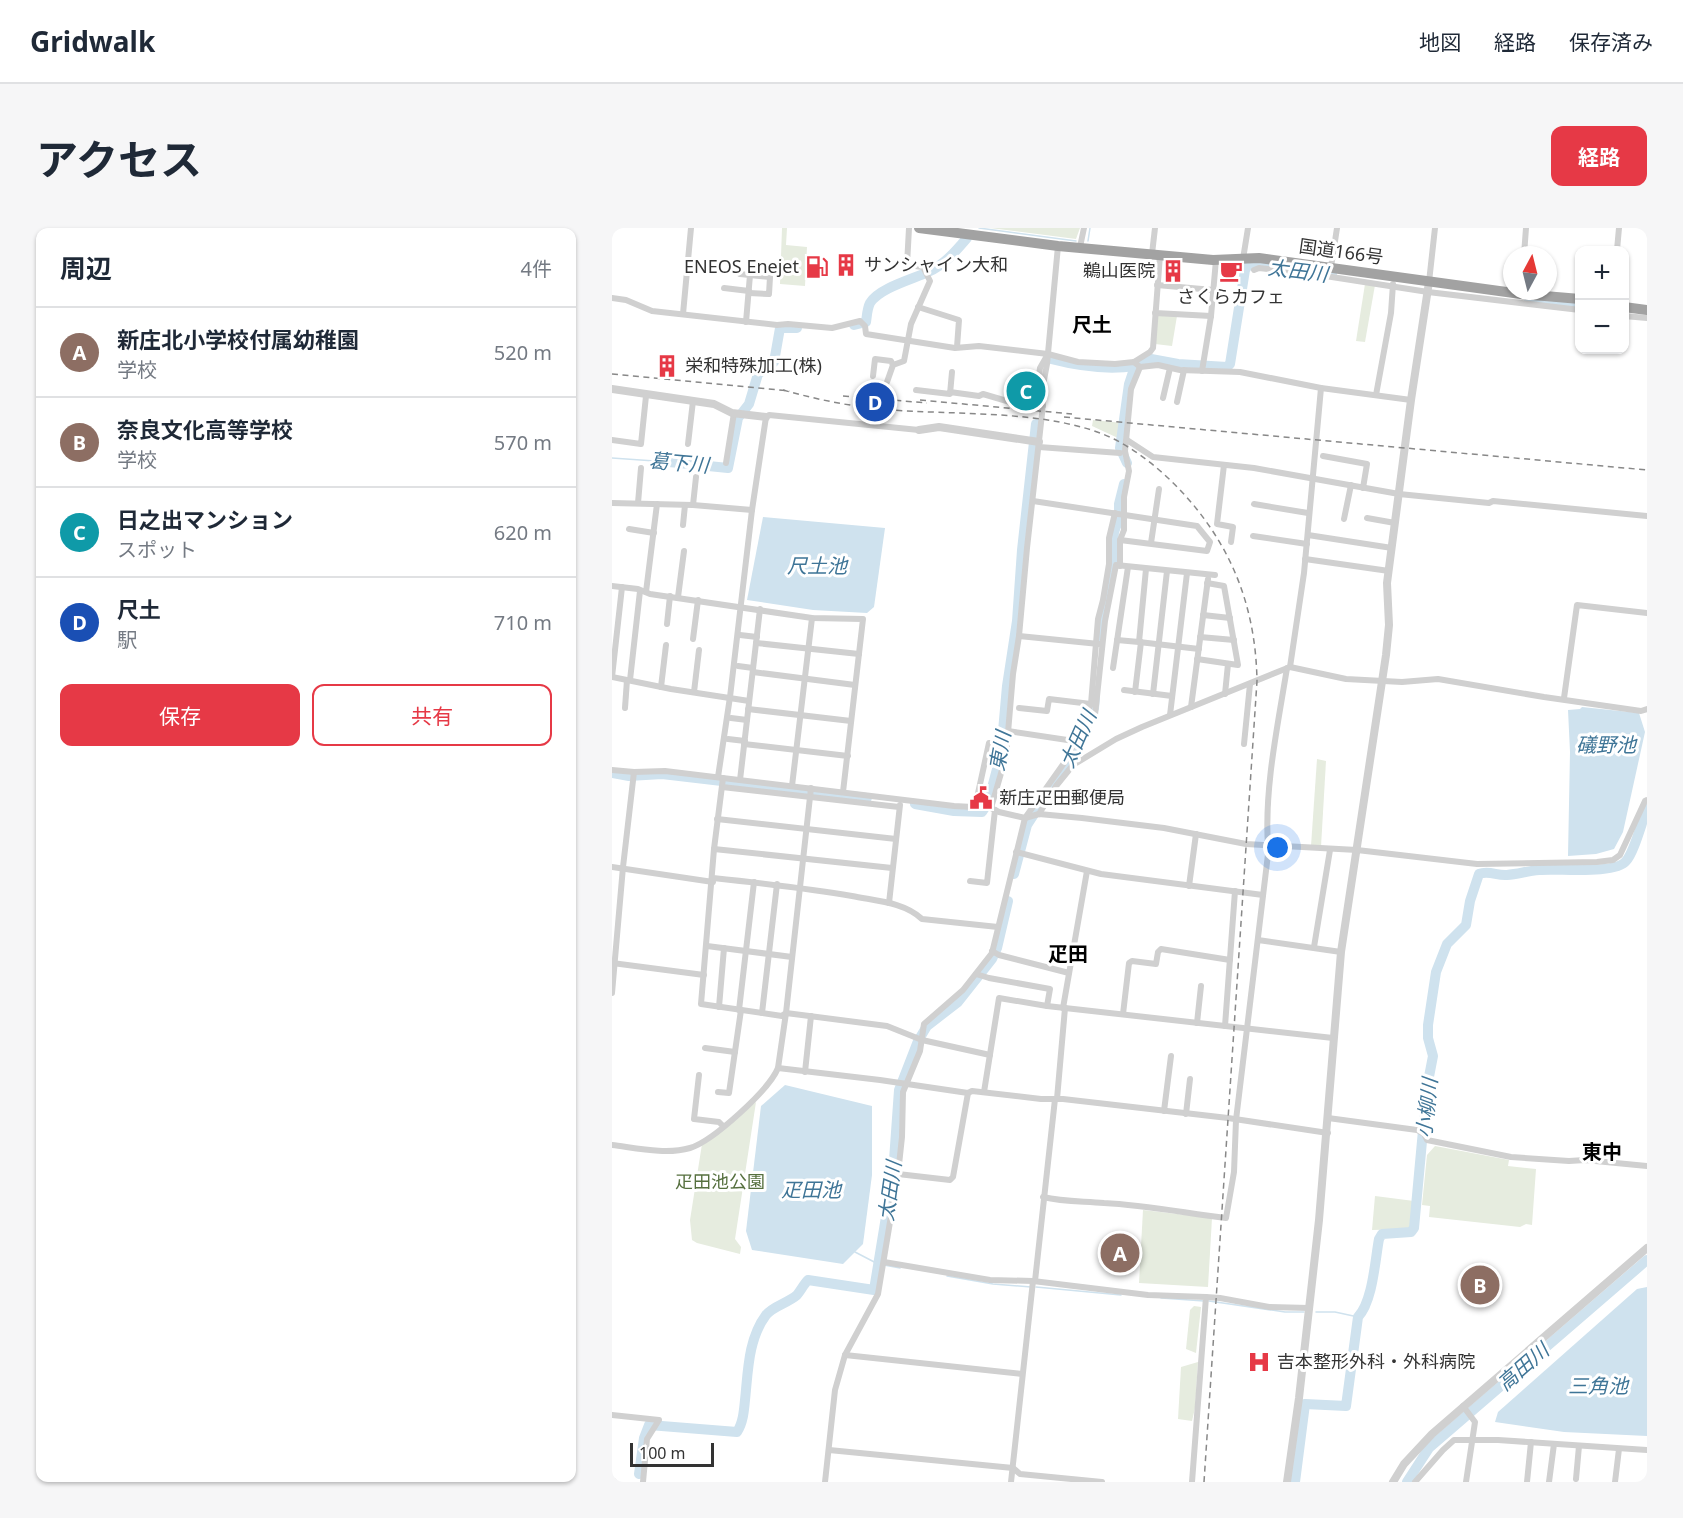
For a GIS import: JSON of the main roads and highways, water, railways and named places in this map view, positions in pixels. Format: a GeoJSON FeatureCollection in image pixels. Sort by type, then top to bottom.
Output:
{"type":"FeatureCollection","features":[{"type":"Feature","properties":{"kind":"highway","name":"国道166号"},"geometry":{"type":"LineString","coordinates":[[919,228],[1058,246],[1156,255],[1216,260],[1259,258],[1428,288],[1503,292]]}},
{"type":"Feature","properties":{"kind":"highway","name":"国道166号"},"geometry":{"type":"LineString","coordinates":[[1557,296],[1575,298]]}},
{"type":"Feature","properties":{"kind":"highway"},"geometry":{"type":"LineString","coordinates":[[1629,308],[1647,310]]}},
{"type":"Feature","properties":{"kind":"water","name":"尺土池"},"geometry":{"type":"Polygon","coordinates":[[[763,517],[885,528],[874,607],[867,613],[813,610],[747,600],[763,517]]]}},
{"type":"Feature","properties":{"kind":"water","name":"礒野池"},"geometry":{"type":"Polygon","coordinates":[[[1582,707],[1639,713],[1645,732],[1623,832],[1614,849],[1596,854],[1568,856],[1570,752],[1568,710],[1582,707]]]}},
{"type":"Feature","properties":{"kind":"water","name":"疋田池"},"geometry":{"type":"Polygon","coordinates":[[[785,1085],[872,1106],[872,1175],[863,1244],[843,1264],[752,1250],[746,1231],[761,1106],[785,1085]]]}},
{"type":"Feature","properties":{"kind":"water","name":"三角池"},"geometry":{"type":"Polygon","coordinates":[[[1647,1287],[1647,1436],[1564,1432],[1495,1422],[1498,1412],[1637,1289],[1647,1287]]]}},
{"type":"Feature","properties":{"kind":"waterway","name":"葛下川"},"geometry":{"type":"LineString","coordinates":[[979,228],[1076,241]]}},
{"type":"Feature","properties":{"kind":"waterway","name":"葛下川"},"geometry":{"type":"LineString","coordinates":[[1088,241],[1090,228]]}},
{"type":"Feature","properties":{"kind":"waterway","name":"葛下川"},"geometry":{"type":"LineString","coordinates":[[854,325],[866,322],[869,305],[874,298],[888,288],[939,266],[967,238]]}},
{"type":"Feature","properties":{"kind":"waterway","name":"太田川"},"geometry":{"type":"LineString","coordinates":[[1127,463],[1120,448],[1129,384],[1135,366],[1151,359],[1178,364],[1227,367],[1230,364],[1245,270],[1249,264],[1266,264],[1332,274]]}},
{"type":"Feature","properties":{"kind":"waterway","name":"太田川"},"geometry":{"type":"LineString","coordinates":[[1529,301],[1575,306]]}},
{"type":"Feature","properties":{"kind":"waterway","name":"葛下川"},"geometry":{"type":"LineString","coordinates":[[669,462],[728,468],[738,418],[749,404],[758,374],[774,362],[780,328],[797,328]]}},
{"type":"Feature","properties":{"kind":"waterway","name":"東川"},"geometry":{"type":"LineString","coordinates":[[1051,359],[1093,367],[1135,366]]}},
{"type":"Feature","properties":{"kind":"waterway","name":"東川"},"geometry":{"type":"LineString","coordinates":[[915,804],[954,811],[982,812],[988,803],[1001,754],[1007,686],[1017,621],[1022,550],[1036,424]]}},
{"type":"Feature","properties":{"kind":"waterway","name":"葛下川"},"geometry":{"type":"LineString","coordinates":[[612,458],[669,462]]}},
{"type":"Feature","properties":{"kind":"waterway","name":"太田川"},"geometry":{"type":"LineString","coordinates":[[1099,636],[1112,565],[1114,532],[1119,518],[1119,504],[1124,484]]}},
{"type":"Feature","properties":{"kind":"waterway","name":"太田川"},"geometry":{"type":"LineString","coordinates":[[1014,874],[1027,825],[1075,751],[1085,723],[1094,708],[1095,697]]}},
{"type":"Feature","properties":{"kind":"waterway","name":"東川"},"geometry":{"type":"LineString","coordinates":[[612,773],[629,776],[662,774],[867,798]]}},
{"type":"Feature","properties":{"kind":"waterway","name":"小柳川"},"geometry":{"type":"LineString","coordinates":[[1295,1482],[1305,1404],[1346,1406],[1358,1317],[1370,1291],[1379,1239],[1382,1234],[1411,1232],[1414,1228],[1427,1087],[1433,1056],[1428,1038],[1428,1025],[1436,972],[1447,944],[1466,925],[1470,901],[1479,874],[1507,875],[1539,870],[1598,869],[1620,865],[1626,861],[1632,851],[1647,809]]}},
{"type":"Feature","properties":{"kind":"waterway","name":"太田川"},"geometry":{"type":"LineString","coordinates":[[639,1474],[644,1438],[649,1425],[737,1432],[744,1413],[752,1345],[760,1324],[769,1312],[797,1295],[808,1280],[874,1290],[893,1174],[899,1090],[918,1041],[927,1026],[958,1002],[992,959],[997,948],[1008,901]]}},
{"type":"Feature","properties":{"kind":"waterway"},"geometry":{"type":"LineString","coordinates":[[855,1252],[880,1265]]}},
{"type":"Feature","properties":{"kind":"waterway","name":"高田川"},"geometry":{"type":"LineString","coordinates":[[1407,1482],[1429,1448],[1647,1260]]}},
{"type":"Feature","properties":{"kind":"waterway"},"geometry":{"type":"LineString","coordinates":[[884,1265],[900,1268]]}},
{"type":"Feature","properties":{"kind":"waterway"},"geometry":{"type":"LineString","coordinates":[[947,1276],[993,1284],[1031,1287]]}},
{"type":"Feature","properties":{"kind":"waterway"},"geometry":{"type":"LineString","coordinates":[[1036,1287],[1121,1295]]}},
{"type":"Feature","properties":{"kind":"waterway"},"geometry":{"type":"LineString","coordinates":[[1161,1298],[1204,1301]]}},
{"type":"Feature","properties":{"kind":"waterway"},"geometry":{"type":"LineString","coordinates":[[1209,1301],[1285,1312],[1304,1312]]}},
{"type":"Feature","properties":{"kind":"waterway"},"geometry":{"type":"LineString","coordinates":[[1316,1312],[1335,1312],[1358,1317]]}},
{"type":"Feature","properties":{"kind":"railway"},"geometry":{"type":"LineString","coordinates":[[612,374],[790,391]]}},
{"type":"Feature","properties":{"kind":"railway"},"geometry":{"type":"LineString","coordinates":[[783,390],[869,408],[1000,415],[1061,422],[1089,429],[1114,439],[1152,464],[1186,496],[1217,538],[1237,576],[1249,616],[1257,681],[1204,1482]]}},
{"type":"Feature","properties":{"kind":"railway"},"geometry":{"type":"LineString","coordinates":[[843,396],[927,403]]}},
{"type":"Feature","properties":{"kind":"railway"},"geometry":{"type":"LineString","coordinates":[[920,400],[1072,414]]}},
{"type":"Feature","properties":{"kind":"railway"},"geometry":{"type":"LineString","coordinates":[[1064,417],[1647,470]]}},
{"type":"Feature","properties":{"kind":"place","name":"サンシャイン大和"},"geometry":{"type":"Point","coordinates":[846,265]}},
{"type":"Feature","properties":{"kind":"place","name":"ENEOS Enejet"},"geometry":{"type":"Point","coordinates":[817,267]}},
{"type":"Feature","properties":{"kind":"place","name":"鵜山医院"},"geometry":{"type":"Point","coordinates":[1173,271]}},
{"type":"Feature","properties":{"kind":"place","name":"さくらカフェ"},"geometry":{"type":"Point","coordinates":[1231,271]}},
{"type":"Feature","properties":{"kind":"place","name":"栄和特殊加工(株)"},"geometry":{"type":"Point","coordinates":[667,366]}},
{"type":"Feature","properties":{"kind":"place","name":"日之出マンション"},"geometry":{"type":"Point","coordinates":[1026,391]}},
{"type":"Feature","properties":{"kind":"place","name":"尺土"},"geometry":{"type":"Point","coordinates":[875,402]}},
{"type":"Feature","properties":{"kind":"place","name":"新庄疋田郵便局"},"geometry":{"type":"Point","coordinates":[981,798]}},
{"type":"Feature","properties":{"kind":"place","name":"新庄北小学校付属幼稚園"},"geometry":{"type":"Point","coordinates":[1120,1253]}},
{"type":"Feature","properties":{"kind":"place","name":"奈良文化高等学校"},"geometry":{"type":"Point","coordinates":[1480,1285]}},
{"type":"Feature","properties":{"kind":"place","name":"吉本整形外科・外科病院"},"geometry":{"type":"Point","coordinates":[1259,1362]}},
{"type":"Feature","properties":{"kind":"district","name":"尺土"},"geometry":{"type":"Point","coordinates":[1092,325]}},
{"type":"Feature","properties":{"kind":"district","name":"疋田"},"geometry":{"type":"Point","coordinates":[1068,954]}},
{"type":"Feature","properties":{"kind":"district","name":"東中"},"geometry":{"type":"Point","coordinates":[1602,1152]}},
{"type":"Feature","properties":{"kind":"park label","name":"疋田池公園"},"geometry":{"type":"Point","coordinates":[720,1182]}}]}
